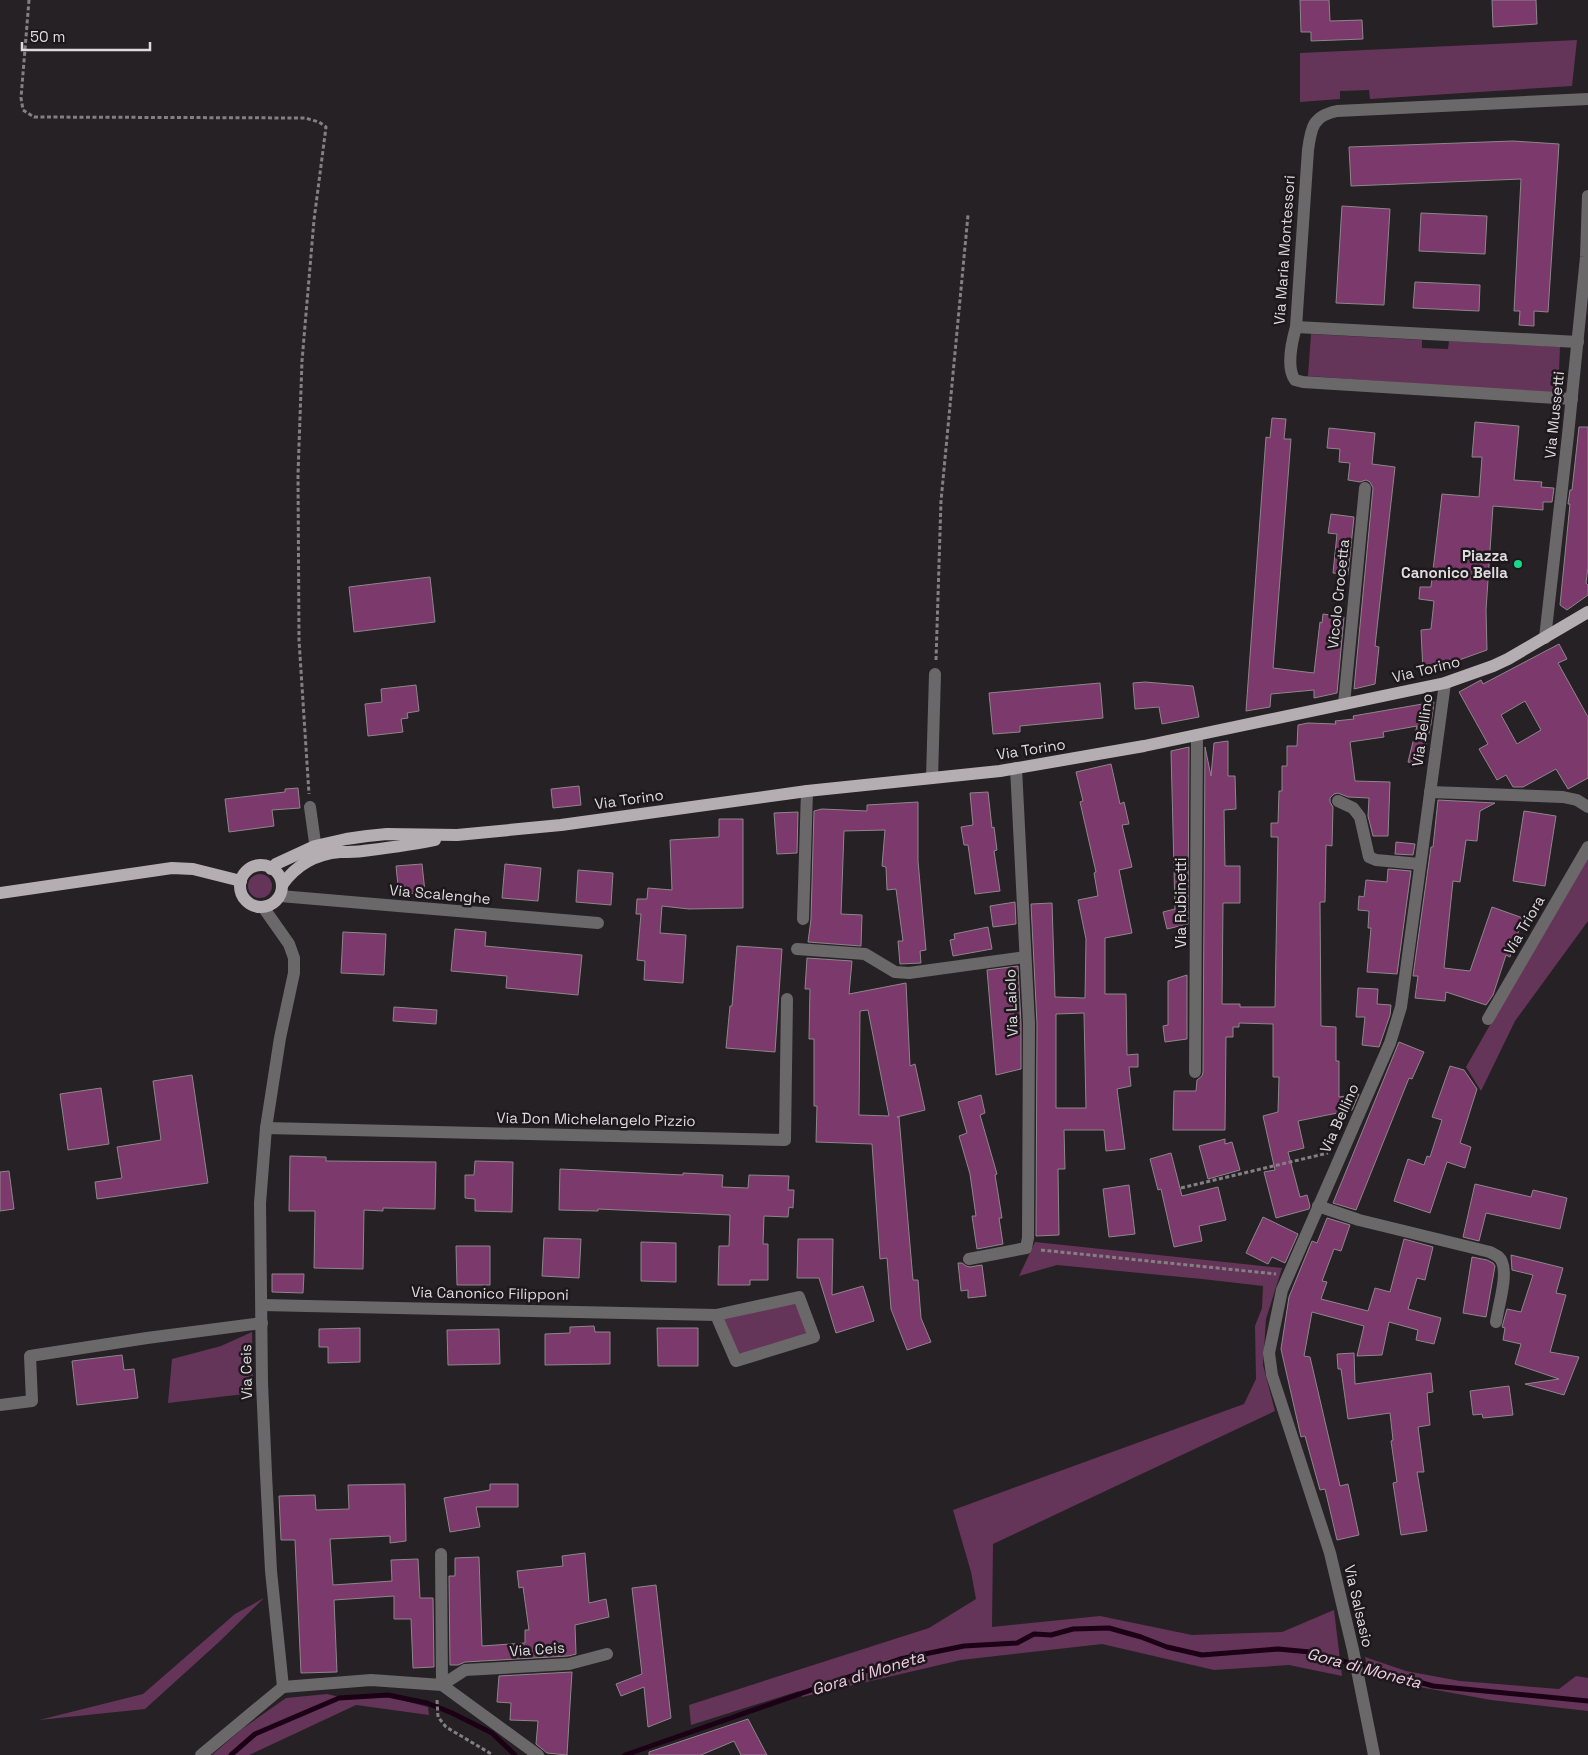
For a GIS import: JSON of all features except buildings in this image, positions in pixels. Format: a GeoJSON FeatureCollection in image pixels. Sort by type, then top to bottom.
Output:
{"type":"FeatureCollection","features":[{"type":"Feature","properties":{"kind":"main road","name":"Via Torino"},"geometry":{"type":"LineString","coordinates":[[271,869],[276,864],[316,852],[346,839],[367,836],[387,834],[457,835],[561,825],[807,791],[1016,768],[1144,746],[1445,683],[1492,666],[1545,638],[1588,612]]}},
{"type":"Feature","properties":{"kind":"main road","name":"Via Torino"},"geometry":{"type":"LineString","coordinates":[[281,890],[289,874],[316,852]]}},
{"type":"Feature","properties":{"kind":"main road"},"geometry":{"type":"LineString","coordinates":[[261,866],[271,869],[280,877],[281,890],[269,906],[256,907],[245,900],[240,888],[241,881],[248,870],[254,867],[261,866]]}},
{"type":"Feature","properties":{"kind":"main road"},"geometry":{"type":"LineString","coordinates":[[0,893],[172,868],[193,868],[241,881]]}},
{"type":"Feature","properties":{"kind":"street","name":"Via Maria Montessori"},"geometry":{"type":"LineString","coordinates":[[1572,399],[1299,381],[1295,380],[1290,370],[1292,340],[1296,327],[1309,142],[1315,122],[1326,114],[1337,111],[1588,99]]}},
{"type":"Feature","properties":{"kind":"street","name":"Via Mussetti"},"geometry":{"type":"LineString","coordinates":[[1545,638],[1578,342],[1586,257],[1588,196]]}},
{"type":"Feature","properties":{"kind":"street"},"geometry":{"type":"LineString","coordinates":[[1296,327],[1578,342]]}},
{"type":"Feature","properties":{"kind":"street","name":"Vicolo Crocetta"},"geometry":{"type":"LineString","coordinates":[[1344,704],[1365,488]]}},
{"type":"Feature","properties":{"kind":"street"},"geometry":{"type":"LineString","coordinates":[[932,778],[935,674]]}},
{"type":"Feature","properties":{"kind":"street","name":"Via Bellino"},"geometry":{"type":"LineString","coordinates":[[1330,1553],[1272,1376],[1269,1352],[1282,1290],[1390,1044],[1402,1007],[1445,683]]}},
{"type":"Feature","properties":{"kind":"street","name":"Via Rubinetti"},"geometry":{"type":"LineString","coordinates":[[1195,1072],[1197,735]]}},
{"type":"Feature","properties":{"kind":"street","name":"Via Laiolo"},"geometry":{"type":"LineString","coordinates":[[1016,768],[1028,1024],[1027,1243]]}},
{"type":"Feature","properties":{"kind":"street"},"geometry":{"type":"LineString","coordinates":[[803,919],[807,791]]}},
{"type":"Feature","properties":{"kind":"street"},"geometry":{"type":"LineString","coordinates":[[1430,792],[1563,797],[1577,800],[1588,807]]}},
{"type":"Feature","properties":{"kind":"street"},"geometry":{"type":"LineString","coordinates":[[1338,801],[1354,808],[1360,817],[1369,857],[1376,860],[1420,864]]}},
{"type":"Feature","properties":{"kind":"street"},"geometry":{"type":"LineString","coordinates":[[310,807],[316,852]]}},
{"type":"Feature","properties":{"kind":"street","name":"Via Triora"},"geometry":{"type":"LineString","coordinates":[[1488,1019],[1588,847]]}},
{"type":"Feature","properties":{"kind":"street","name":"Via Scalenghe"},"geometry":{"type":"LineString","coordinates":[[281,890],[598,923]]}},
{"type":"Feature","properties":{"kind":"street","name":"Via Ceis"},"geometry":{"type":"LineString","coordinates":[[263,907],[289,944],[294,958],[294,973],[280,1038],[266,1128],[260,1203],[266,1474],[271,1571],[283,1687]]}},
{"type":"Feature","properties":{"kind":"street"},"geometry":{"type":"LineString","coordinates":[[797,949],[865,954],[896,972],[909,973],[1025,957]]}},
{"type":"Feature","properties":{"kind":"street","name":"Via Don Michelangelo Pizzio"},"geometry":{"type":"LineString","coordinates":[[266,1128],[785,1140],[787,999]]}},
{"type":"Feature","properties":{"kind":"street"},"geometry":{"type":"LineString","coordinates":[[1318,1206],[1359,1220],[1490,1252],[1498,1256],[1504,1273],[1496,1322]]}},
{"type":"Feature","properties":{"kind":"street"},"geometry":{"type":"LineString","coordinates":[[969,1259],[1027,1243]]}},
{"type":"Feature","properties":{"kind":"street","name":"Via Canonico Filipponi"},"geometry":{"type":"LineString","coordinates":[[262,1305],[716,1315],[799,1297],[814,1337],[736,1361],[716,1315]]}},
{"type":"Feature","properties":{"kind":"street"},"geometry":{"type":"LineString","coordinates":[[0,1405],[32,1401],[30,1356],[262,1323]]}},
{"type":"Feature","properties":{"kind":"street","name":"Via Salsasio"},"geometry":{"type":"LineString","coordinates":[[1330,1553],[1353,1650],[1374,1755]]}},
{"type":"Feature","properties":{"kind":"street"},"geometry":{"type":"LineString","coordinates":[[441,1554],[442,1685]]}},
{"type":"Feature","properties":{"kind":"street","name":"Via Ceis"},"geometry":{"type":"LineString","coordinates":[[442,1685],[465,1670],[569,1664],[607,1654]]}},
{"type":"Feature","properties":{"kind":"street"},"geometry":{"type":"LineString","coordinates":[[202,1755],[283,1687],[370,1680],[442,1685],[538,1755]]}},
{"type":"Feature","properties":{"kind":"path"},"geometry":{"type":"LineString","coordinates":[[29,0],[21,98],[24,110],[34,117],[305,118],[319,122],[326,127],[314,220],[302,361],[298,474],[299,640],[310,807]]}},
{"type":"Feature","properties":{"kind":"path"},"geometry":{"type":"LineString","coordinates":[[935,674],[941,501],[968,215]]}},
{"type":"Feature","properties":{"kind":"path"},"geometry":{"type":"LineString","coordinates":[[1181,1188],[1343,1149]]}},
{"type":"Feature","properties":{"kind":"path"},"geometry":{"type":"LineString","coordinates":[[1027,1243],[1137,1261],[1289,1275]]}},
{"type":"Feature","properties":{"kind":"path"},"geometry":{"type":"LineString","coordinates":[[437,1702],[438,1717],[446,1727],[493,1755]]}},
{"type":"Feature","properties":{"kind":"shaded area"},"geometry":{"type":"Polygon","coordinates":[[[1577,40],[1572,86],[1370,99],[1369,90],[1340,91],[1340,99],[1300,102],[1300,53],[1577,40]]]}},
{"type":"Feature","properties":{"kind":"shaded area"},"geometry":{"type":"Polygon","coordinates":[[[1311,334],[1422,340],[1422,348],[1448,349],[1449,341],[1560,347],[1558,394],[1308,376],[1311,334]]]}},
{"type":"Feature","properties":{"kind":"shaded area"},"geometry":{"type":"Polygon","coordinates":[[[1588,853],[1588,921],[1515,1021],[1481,1091],[1466,1067],[1588,853]]]}},
{"type":"Feature","properties":{"kind":"shaded area"},"geometry":{"type":"Polygon","coordinates":[[[260,874],[268,878],[272,886],[268,894],[260,898],[252,894],[248,886],[252,878],[260,874]]]}},
{"type":"Feature","properties":{"kind":"shaded area"},"geometry":{"type":"Polygon","coordinates":[[[1035,1242],[1282,1268],[1266,1319],[1263,1365],[1275,1411],[993,1544],[992,1627],[1100,1616],[1192,1635],[1282,1632],[1334,1610],[1342,1676],[1289,1665],[1214,1670],[1102,1644],[961,1660],[802,1697],[799,1691],[691,1725],[689,1705],[929,1628],[976,1599],[971,1572],[953,1510],[1244,1404],[1256,1379],[1255,1326],[1262,1308],[1263,1286],[1057,1265],[1019,1276],[1035,1242]]]}},
{"type":"Feature","properties":{"kind":"shaded area"},"geometry":{"type":"Polygon","coordinates":[[[799,1297],[814,1337],[736,1361],[716,1315],[799,1297]]]}},
{"type":"Feature","properties":{"kind":"shaded area"},"geometry":{"type":"Polygon","coordinates":[[[252,1332],[253,1393],[168,1403],[172,1359],[221,1346],[252,1332]]]}},
{"type":"Feature","properties":{"kind":"shaded area"},"geometry":{"type":"Polygon","coordinates":[[[264,1598],[145,1709],[39,1720],[143,1694],[235,1614],[264,1598]]]}},
{"type":"Feature","properties":{"kind":"shaded area"},"geometry":{"type":"Polygon","coordinates":[[[1365,1657],[1406,1671],[1460,1681],[1559,1689],[1576,1676],[1588,1678],[1588,1711],[1491,1700],[1370,1678],[1365,1657]]]}},
{"type":"Feature","properties":{"kind":"shaded area"},"geometry":{"type":"Polygon","coordinates":[[[327,1694],[347,1699],[389,1697],[428,1707],[429,1715],[356,1705],[249,1755],[212,1755],[242,1729],[286,1698],[327,1694]]]}},
{"type":"Feature","properties":{"kind":"waterway","name":"Gora di Moneta"},"geometry":{"type":"LineString","coordinates":[[625,1755],[900,1659],[964,1646],[1017,1643],[1034,1634],[1051,1635],[1073,1629],[1109,1628],[1167,1647],[1202,1655],[1278,1649],[1310,1652],[1433,1686],[1588,1701]]}},
{"type":"Feature","properties":{"kind":"waterway","name":"Gora di Moneta"},"geometry":{"type":"LineString","coordinates":[[231,1755],[255,1734],[339,1698],[388,1695],[427,1703],[452,1713],[492,1733],[515,1755]]}},
{"type":"Feature","properties":{"kind":"place","name":"Piazza Canonico Bella"},"geometry":{"type":"Point","coordinates":[1518,564]}}]}
